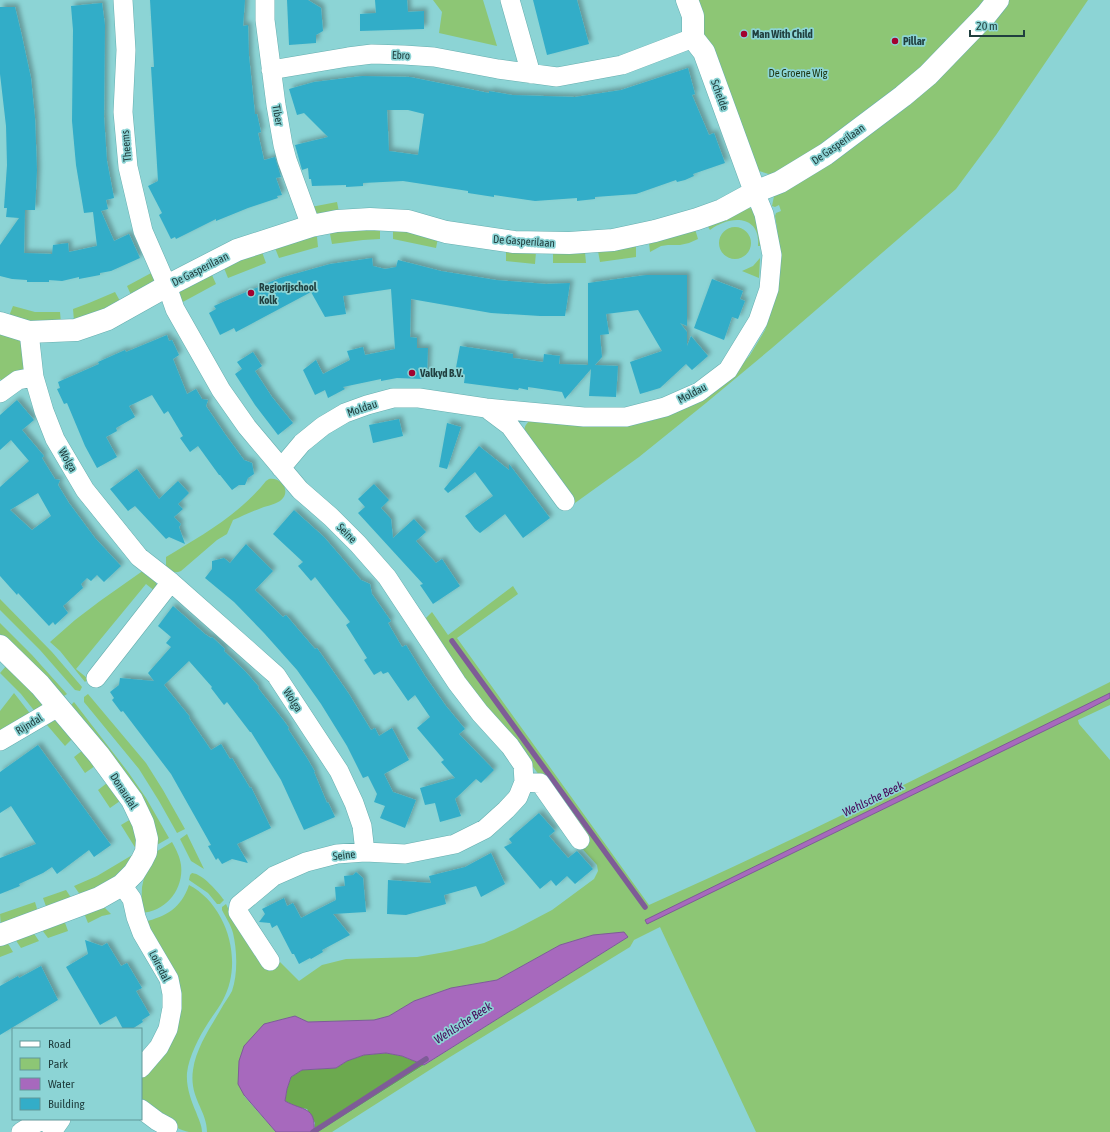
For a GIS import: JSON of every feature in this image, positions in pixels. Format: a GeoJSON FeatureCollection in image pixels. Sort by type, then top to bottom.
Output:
{"type":"FeatureCollection","features":[{"type":"Feature","properties":{"kind":"street","name":"Theems"},"geometry":{"type":"LineString","coordinates":[[123,0],[126,50],[123,112],[128,167],[143,231],[167,286]]}},
{"type":"Feature","properties":{"kind":"street","name":"Tiber"},"geometry":{"type":"LineString","coordinates":[[265,0],[264,20],[276,105],[285,153],[311,226]]}},
{"type":"Feature","properties":{"kind":"street"},"geometry":{"type":"LineString","coordinates":[[510,0],[531,74]]}},
{"type":"Feature","properties":{"kind":"street"},"geometry":{"type":"LineString","coordinates":[[687,0],[693,16],[693,38]]}},
{"type":"Feature","properties":{"kind":"street","name":"De Gasperilaan"},"geometry":{"type":"LineString","coordinates":[[0,323],[30,332],[76,330],[102,322],[237,250],[311,226],[337,221],[370,219],[408,221],[446,232],[514,242],[569,243],[605,240],[655,231],[697,219],[722,210],[755,192],[780,182],[826,154],[903,96],[928,75],[986,15],[998,0]]}},
{"type":"Feature","properties":{"kind":"street","name":"Ebro"},"geometry":{"type":"LineString","coordinates":[[271,70],[372,54],[434,57],[498,69],[557,77],[622,65],[693,38]]}},
{"type":"Feature","properties":{"kind":"street","name":"Schelde"},"geometry":{"type":"LineString","coordinates":[[693,38],[704,52],[755,192]]}},
{"type":"Feature","properties":{"kind":"street","name":"Moldau"},"geometry":{"type":"LineString","coordinates":[[281,468],[302,444],[323,426],[345,413],[393,398],[419,398],[486,408],[584,417],[626,417],[665,407],[700,392],[728,370],[758,321],[769,289],[772,255],[764,214],[755,192]]}},
{"type":"Feature","properties":{"kind":"street","name":"Seine"},"geometry":{"type":"LineString","coordinates":[[167,286],[175,310],[221,390],[247,427],[300,490],[331,517],[358,544],[387,577],[457,683],[480,713],[515,752],[523,765],[524,782],[518,796],[506,810],[485,829],[455,844],[404,854],[365,852],[337,854],[306,862],[274,876],[239,905],[238,912],[270,961]]}},
{"type":"Feature","properties":{"kind":"street","name":"Wolga"},"geometry":{"type":"LineString","coordinates":[[30,332],[34,377],[44,410],[55,438],[85,490],[139,557],[171,582],[276,675],[339,771],[362,826],[365,852]]}},
{"type":"Feature","properties":{"kind":"street"},"geometry":{"type":"LineString","coordinates":[[0,393],[18,380],[34,377]]}},
{"type":"Feature","properties":{"kind":"street","name":"Moldau"},"geometry":{"type":"LineString","coordinates":[[486,408],[510,426],[564,501]]}},
{"type":"Feature","properties":{"kind":"street"},"geometry":{"type":"LineString","coordinates":[[96,678],[171,582]]}},
{"type":"Feature","properties":{"kind":"street","name":"Donaudal"},"geometry":{"type":"LineString","coordinates":[[0,646],[40,685],[99,755],[132,800],[143,823],[146,839],[146,852],[142,860],[134,873],[122,885],[99,898],[0,935]]}},
{"type":"Feature","properties":{"kind":"street","name":"Rijndal"},"geometry":{"type":"LineString","coordinates":[[0,741],[58,706]]}},
{"type":"Feature","properties":{"kind":"street"},"geometry":{"type":"LineString","coordinates":[[524,782],[540,783],[580,840]]}},
{"type":"Feature","properties":{"kind":"street","name":"Loiredal"},"geometry":{"type":"LineString","coordinates":[[122,885],[132,899],[136,917],[142,933],[169,979],[172,994],[172,1008],[168,1029],[159,1047],[142,1067]]}},
{"type":"Feature","properties":{"kind":"street"},"geometry":{"type":"LineString","coordinates":[[142,1110],[168,1127]]}},
{"type":"Feature","properties":{"kind":"street"},"geometry":{"type":"LineString","coordinates":[[21,1132],[43,1120]]}},
{"type":"Feature","properties":{"kind":"street"},"geometry":{"type":"LineString","coordinates":[[52,1132],[60,1120]]}},
{"type":"Feature","properties":{"kind":"green space"},"geometry":{"type":"Polygon","coordinates":[[[433,0],[483,0],[497,46],[439,33],[442,12],[433,0]]]}},
{"type":"Feature","properties":{"kind":"green space","name":"De Groene Wig"},"geometry":{"type":"Polygon","coordinates":[[[694,0],[988,0],[919,71],[826,143],[772,175],[759,171],[704,39],[694,0]]]}},
{"type":"Feature","properties":{"kind":"green space"},"geometry":{"type":"Polygon","coordinates":[[[1008,0],[1088,0],[996,135],[956,189],[706,403],[639,457],[575,503],[524,434],[525,426],[528,422],[534,418],[627,425],[647,422],[666,416],[735,373],[750,355],[765,330],[775,301],[780,267],[775,216],[776,213],[781,211],[779,205],[775,207],[772,206],[774,196],[1008,0]]]}},
{"type":"Feature","properties":{"kind":"green space"},"geometry":{"type":"Polygon","coordinates":[[[337,202],[339,212],[316,215],[311,207],[337,202]]]}},
{"type":"Feature","properties":{"kind":"green space"},"geometry":{"type":"Polygon","coordinates":[[[749,208],[753,209],[764,246],[758,246],[758,236],[754,228],[749,223],[742,220],[726,222],[710,230],[707,225],[749,208]]]}},
{"type":"Feature","properties":{"kind":"green space"},"geometry":{"type":"Polygon","coordinates":[[[380,227],[380,239],[332,244],[331,232],[380,227]]]}},
{"type":"Feature","properties":{"kind":"green space"},"geometry":{"type":"Polygon","coordinates":[[[732,227],[738,227],[748,234],[751,243],[750,249],[744,256],[738,259],[732,259],[722,252],[719,246],[719,240],[726,230],[732,227]]]}},
{"type":"Feature","properties":{"kind":"green space"},"geometry":{"type":"Polygon","coordinates":[[[393,229],[438,238],[436,248],[393,239],[393,229]]]}},
{"type":"Feature","properties":{"kind":"green space"},"geometry":{"type":"Polygon","coordinates":[[[695,229],[698,239],[680,245],[661,246],[650,252],[649,243],[695,229]]]}},
{"type":"Feature","properties":{"kind":"green space"},"geometry":{"type":"Polygon","coordinates":[[[315,235],[317,237],[318,247],[279,258],[275,248],[315,235]]]}},
{"type":"Feature","properties":{"kind":"green space"},"geometry":{"type":"Polygon","coordinates":[[[636,245],[636,257],[600,262],[598,251],[636,245]]]}},
{"type":"Feature","properties":{"kind":"green space"},"geometry":{"type":"Polygon","coordinates":[[[506,251],[536,252],[535,264],[506,261],[506,251]]]}},
{"type":"Feature","properties":{"kind":"green space"},"geometry":{"type":"Polygon","coordinates":[[[262,252],[266,263],[228,278],[224,266],[262,252]]]}},
{"type":"Feature","properties":{"kind":"green space"},"geometry":{"type":"Polygon","coordinates":[[[585,252],[586,263],[553,263],[553,253],[585,252]]]}},
{"type":"Feature","properties":{"kind":"green space"},"geometry":{"type":"Polygon","coordinates":[[[760,258],[759,278],[742,271],[753,266],[760,258]]]}},
{"type":"Feature","properties":{"kind":"green space"},"geometry":{"type":"Polygon","coordinates":[[[153,272],[154,283],[132,297],[127,286],[153,272]]]}},
{"type":"Feature","properties":{"kind":"green space"},"geometry":{"type":"Polygon","coordinates":[[[211,273],[216,284],[181,303],[179,294],[181,290],[211,273]]]}},
{"type":"Feature","properties":{"kind":"green space"},"geometry":{"type":"Polygon","coordinates":[[[115,292],[120,301],[119,305],[74,321],[73,309],[115,292]]]}},
{"type":"Feature","properties":{"kind":"green space"},"geometry":{"type":"Polygon","coordinates":[[[13,306],[35,312],[60,312],[61,323],[43,326],[9,316],[13,306]]]}},
{"type":"Feature","properties":{"kind":"green space"},"geometry":{"type":"Polygon","coordinates":[[[0,333],[19,340],[21,343],[25,370],[3,382],[0,379],[0,333]]]}},
{"type":"Feature","properties":{"kind":"green space"},"geometry":{"type":"Polygon","coordinates":[[[269,479],[278,480],[284,486],[284,497],[280,501],[233,520],[227,534],[217,540],[181,571],[171,571],[166,566],[166,557],[219,524],[244,504],[269,479]]]}},
{"type":"Feature","properties":{"kind":"green space"},"geometry":{"type":"Polygon","coordinates":[[[144,570],[155,581],[159,589],[156,592],[146,584],[76,669],[87,678],[85,682],[60,651],[50,642],[75,620],[144,570]]]}},
{"type":"Feature","properties":{"kind":"green space"},"geometry":{"type":"Polygon","coordinates":[[[513,586],[518,594],[457,638],[649,905],[823,824],[1110,682],[1110,705],[1078,720],[1079,724],[1110,760],[1110,1132],[756,1132],[660,927],[634,940],[630,947],[450,1057],[332,1132],[318,1132],[628,937],[593,935],[560,945],[497,980],[451,988],[414,1001],[389,1016],[374,1020],[308,1022],[295,1016],[264,1024],[244,1096],[276,1132],[207,1132],[204,1117],[192,1080],[193,1070],[200,1046],[231,993],[234,984],[236,970],[235,947],[230,924],[222,910],[222,907],[226,904],[237,927],[279,961],[299,981],[322,965],[346,959],[417,957],[484,943],[514,930],[552,910],[594,879],[598,871],[597,865],[577,843],[556,798],[528,760],[492,718],[424,620],[432,612],[448,635],[513,586]]]}},
{"type":"Feature","properties":{"kind":"green space"},"geometry":{"type":"Polygon","coordinates":[[[0,599],[52,652],[82,687],[80,691],[75,690],[40,650],[0,610],[0,599]]]}},
{"type":"Feature","properties":{"kind":"green space"},"geometry":{"type":"Polygon","coordinates":[[[0,623],[32,655],[67,694],[61,698],[0,634],[0,623]]]}},
{"type":"Feature","properties":{"kind":"green space"},"geometry":{"type":"Polygon","coordinates":[[[7,665],[44,706],[36,713],[21,694],[0,673],[7,665]]]}},
{"type":"Feature","properties":{"kind":"green space"},"geometry":{"type":"Polygon","coordinates":[[[14,693],[32,716],[0,735],[0,711],[14,693]]]}},
{"type":"Feature","properties":{"kind":"green space"},"geometry":{"type":"Polygon","coordinates":[[[88,694],[146,763],[185,829],[177,833],[139,769],[84,702],[84,697],[88,694]]]}},
{"type":"Feature","properties":{"kind":"green space"},"geometry":{"type":"Polygon","coordinates":[[[74,702],[128,772],[146,798],[169,838],[155,846],[69,707],[74,702]]]}},
{"type":"Feature","properties":{"kind":"green space"},"geometry":{"type":"Polygon","coordinates":[[[58,720],[73,738],[65,746],[47,725],[58,720]]]}},
{"type":"Feature","properties":{"kind":"green space"},"geometry":{"type":"Polygon","coordinates":[[[83,750],[95,766],[85,773],[74,757],[83,750]]]}},
{"type":"Feature","properties":{"kind":"green space"},"geometry":{"type":"Polygon","coordinates":[[[107,783],[120,801],[110,808],[98,790],[107,783]]]}},
{"type":"Feature","properties":{"kind":"green space"},"geometry":{"type":"Polygon","coordinates":[[[131,819],[138,829],[136,849],[121,825],[131,819]]]}},
{"type":"Feature","properties":{"kind":"green space"},"geometry":{"type":"Polygon","coordinates":[[[187,834],[204,869],[191,861],[180,839],[187,834]]]}},
{"type":"Feature","properties":{"kind":"green space"},"geometry":{"type":"Polygon","coordinates":[[[172,842],[180,859],[180,882],[172,898],[165,904],[150,912],[141,913],[142,887],[154,853],[172,842]]]}},
{"type":"Feature","properties":{"kind":"green space"},"geometry":{"type":"Polygon","coordinates":[[[134,854],[126,872],[81,896],[74,886],[97,876],[134,854]]]}},
{"type":"Feature","properties":{"kind":"green space"},"geometry":{"type":"Polygon","coordinates":[[[192,873],[205,880],[224,900],[220,904],[217,904],[208,893],[189,880],[192,873]]]}},
{"type":"Feature","properties":{"kind":"green space"},"geometry":{"type":"Polygon","coordinates":[[[189,885],[202,894],[213,906],[222,920],[228,935],[231,952],[232,968],[229,985],[223,1000],[195,1047],[187,1073],[189,1093],[201,1124],[202,1132],[189,1132],[176,1127],[142,1102],[142,1077],[153,1067],[179,1017],[144,922],[160,917],[172,910],[182,900],[189,885]]]}},
{"type":"Feature","properties":{"kind":"green space"},"geometry":{"type":"Polygon","coordinates":[[[66,890],[72,899],[47,909],[43,898],[66,890]]]}},
{"type":"Feature","properties":{"kind":"green space"},"geometry":{"type":"Polygon","coordinates":[[[35,902],[38,912],[1,926],[0,914],[35,902]]]}},
{"type":"Feature","properties":{"kind":"green space"},"geometry":{"type":"Polygon","coordinates":[[[104,907],[111,914],[102,916],[88,923],[84,913],[104,907]]]}},
{"type":"Feature","properties":{"kind":"green space"},"geometry":{"type":"Polygon","coordinates":[[[64,920],[68,931],[48,938],[42,930],[64,920]]]}},
{"type":"Feature","properties":{"kind":"green space"},"geometry":{"type":"Polygon","coordinates":[[[33,932],[39,941],[21,948],[15,939],[33,932]]]}},
{"type":"Feature","properties":{"kind":"green space"},"geometry":{"type":"Polygon","coordinates":[[[7,942],[13,952],[0,957],[0,943],[7,942]]]}},
{"type":"Feature","properties":{"kind":"green space"},"geometry":{"type":"Polygon","coordinates":[[[386,1053],[402,1056],[424,1065],[318,1132],[314,1132],[315,1123],[307,1109],[296,1107],[285,1101],[291,1077],[302,1070],[336,1068],[347,1061],[364,1055],[386,1053]]]}},
{"type":"Feature","properties":{"kind":"water"},"geometry":{"type":"Polygon","coordinates":[[[1110,693],[1110,698],[1079,714],[647,924],[645,920],[1110,693]]]}},
{"type":"Feature","properties":{"kind":"water"},"geometry":{"type":"Polygon","coordinates":[[[624,932],[628,937],[424,1065],[402,1056],[386,1053],[364,1055],[347,1061],[336,1068],[302,1070],[291,1077],[285,1101],[303,1108],[310,1113],[313,1118],[314,1132],[276,1132],[244,1095],[238,1084],[239,1061],[244,1046],[264,1024],[295,1016],[308,1022],[374,1020],[389,1016],[414,1001],[451,988],[497,980],[560,945],[593,935],[624,932]]]}},
{"type":"Feature","properties":{"kind":"building"},"geometry":{"type":"Polygon","coordinates":[[[150,0],[245,0],[243,26],[248,25],[249,56],[255,114],[257,114],[261,132],[258,133],[264,160],[275,157],[281,177],[276,178],[282,195],[277,196],[278,198],[216,221],[216,219],[176,239],[175,237],[171,239],[159,215],[162,213],[148,186],[158,181],[151,67],[154,67],[150,0]]]}},
{"type":"Feature","properties":{"kind":"building"},"geometry":{"type":"Polygon","coordinates":[[[287,0],[308,0],[321,8],[323,31],[316,35],[316,43],[289,45],[287,0]]]}},
{"type":"Feature","properties":{"kind":"building"},"geometry":{"type":"Polygon","coordinates":[[[375,0],[407,0],[408,12],[424,11],[424,29],[360,31],[360,14],[376,13],[375,0]]]}},
{"type":"Feature","properties":{"kind":"building"},"geometry":{"type":"Polygon","coordinates":[[[533,0],[577,0],[589,44],[547,55],[533,0]]]}},
{"type":"Feature","properties":{"kind":"building"},"geometry":{"type":"Polygon","coordinates":[[[102,3],[105,25],[104,117],[107,161],[114,198],[106,200],[108,209],[101,211],[114,241],[129,234],[140,258],[111,271],[100,273],[100,275],[79,279],[79,277],[62,281],[49,280],[49,282],[27,282],[27,280],[12,279],[0,276],[0,245],[19,218],[6,217],[7,208],[4,208],[7,165],[6,126],[0,74],[0,7],[15,7],[31,78],[35,118],[37,170],[35,210],[25,210],[24,253],[52,254],[53,245],[68,243],[69,252],[97,246],[93,212],[84,213],[76,165],[72,121],[73,30],[71,6],[102,3]]]}},
{"type":"Feature","properties":{"kind":"building"},"geometry":{"type":"Polygon","coordinates":[[[688,68],[695,94],[692,95],[709,135],[714,133],[725,163],[693,174],[694,176],[685,180],[677,182],[676,180],[636,194],[595,197],[595,199],[577,201],[577,198],[535,201],[494,195],[494,197],[468,193],[468,191],[403,181],[363,183],[363,186],[346,187],[346,185],[312,186],[311,179],[309,179],[308,168],[302,170],[295,145],[328,137],[304,113],[297,115],[289,89],[314,82],[362,76],[410,77],[489,93],[489,91],[512,95],[575,97],[621,90],[688,68]],[[387,110],[389,151],[418,155],[424,114],[408,110],[387,110]]]}},
{"type":"Feature","properties":{"kind":"building"},"geometry":{"type":"Polygon","coordinates":[[[372,258],[373,266],[385,269],[396,267],[398,260],[441,271],[496,280],[546,284],[570,283],[565,316],[491,313],[411,299],[410,337],[417,338],[417,348],[428,348],[427,377],[422,377],[422,379],[397,378],[381,381],[381,379],[343,387],[345,389],[328,398],[325,390],[315,395],[303,370],[316,360],[323,374],[350,360],[347,351],[363,347],[365,355],[395,349],[391,289],[343,296],[346,314],[325,317],[311,292],[236,332],[234,328],[220,335],[209,313],[216,309],[214,306],[280,278],[330,264],[372,258]]]}},
{"type":"Feature","properties":{"kind":"building"},"geometry":{"type":"Polygon","coordinates":[[[646,275],[687,275],[687,326],[680,323],[687,332],[687,346],[691,336],[708,356],[692,370],[686,364],[660,388],[640,394],[630,362],[662,351],[638,310],[606,314],[609,334],[600,335],[602,357],[595,365],[618,366],[616,397],[589,396],[591,369],[565,399],[562,392],[528,387],[528,390],[519,388],[518,390],[464,383],[465,375],[455,373],[460,346],[513,354],[513,358],[543,362],[544,354],[560,356],[559,364],[588,365],[588,283],[646,275]]]}},
{"type":"Feature","properties":{"kind":"building"},"geometry":{"type":"Polygon","coordinates":[[[712,279],[743,291],[740,299],[745,301],[738,319],[732,317],[724,340],[694,328],[712,279]]]}},
{"type":"Feature","properties":{"kind":"building"},"geometry":{"type":"Polygon","coordinates":[[[167,335],[169,341],[172,340],[179,355],[173,359],[187,394],[196,389],[202,399],[208,400],[206,406],[225,434],[244,460],[252,463],[254,474],[248,478],[245,485],[239,485],[232,490],[198,446],[190,452],[180,438],[183,436],[168,411],[164,414],[152,395],[129,406],[135,417],[116,428],[117,431],[106,437],[117,457],[97,468],[85,446],[67,403],[64,404],[57,389],[60,388],[58,382],[99,364],[98,362],[125,350],[126,352],[167,335]]]}},
{"type":"Feature","properties":{"kind":"building"},"geometry":{"type":"Polygon","coordinates":[[[253,352],[262,366],[255,371],[272,397],[293,423],[278,435],[255,405],[235,374],[242,369],[237,362],[253,352]]]}},
{"type":"Feature","properties":{"kind":"building"},"geometry":{"type":"Polygon","coordinates":[[[17,400],[34,420],[22,430],[44,456],[42,458],[55,479],[60,480],[58,485],[69,503],[95,538],[121,566],[104,582],[97,575],[91,581],[87,578],[81,584],[83,588],[63,606],[68,613],[55,625],[53,622],[49,626],[0,576],[0,487],[29,461],[11,440],[0,450],[0,415],[17,400]],[[38,493],[10,510],[32,530],[51,516],[38,493]]]}},
{"type":"Feature","properties":{"kind":"building"},"geometry":{"type":"Polygon","coordinates":[[[399,419],[403,436],[373,443],[369,425],[399,419]]]}},
{"type":"Feature","properties":{"kind":"building"},"geometry":{"type":"Polygon","coordinates":[[[447,423],[461,427],[447,469],[439,467],[447,423]]]}},
{"type":"Feature","properties":{"kind":"building"},"geometry":{"type":"Polygon","coordinates":[[[479,446],[509,470],[509,464],[550,518],[523,538],[505,514],[480,533],[465,516],[493,496],[475,472],[448,493],[444,489],[479,446]]]}},
{"type":"Feature","properties":{"kind":"building"},"geometry":{"type":"Polygon","coordinates":[[[137,469],[159,499],[178,481],[189,493],[178,504],[183,509],[174,517],[181,524],[179,527],[185,544],[169,537],[166,539],[135,506],[128,511],[110,489],[137,469]]]}},
{"type":"Feature","properties":{"kind":"building"},"geometry":{"type":"Polygon","coordinates":[[[374,484],[389,500],[381,508],[391,519],[393,538],[414,519],[426,532],[416,541],[436,563],[442,559],[460,586],[433,604],[420,585],[423,584],[358,513],[365,507],[358,499],[374,484]]]}},
{"type":"Feature","properties":{"kind":"building"},"geometry":{"type":"Polygon","coordinates":[[[294,510],[324,537],[361,580],[370,584],[372,594],[391,621],[388,623],[402,647],[406,645],[446,706],[465,729],[459,734],[494,770],[481,783],[476,779],[455,799],[461,816],[440,822],[435,803],[425,805],[420,788],[455,778],[441,762],[444,760],[417,728],[430,717],[415,695],[408,701],[388,672],[383,674],[381,671],[374,675],[364,660],[367,658],[346,625],[350,622],[315,577],[311,581],[298,566],[303,562],[273,534],[294,510]]]}},
{"type":"Feature","properties":{"kind":"building"},"geometry":{"type":"Polygon","coordinates":[[[246,544],[273,571],[255,590],[283,617],[286,615],[315,649],[317,648],[349,694],[371,730],[375,728],[379,736],[392,728],[409,760],[384,774],[393,792],[416,800],[405,828],[380,818],[385,806],[374,802],[377,794],[368,776],[363,778],[347,746],[321,704],[297,670],[234,602],[205,578],[212,569],[212,561],[224,558],[230,563],[246,544]]]}},
{"type":"Feature","properties":{"kind":"building"},"geometry":{"type":"Polygon","coordinates":[[[173,606],[225,649],[224,651],[259,687],[258,688],[289,728],[288,729],[307,758],[315,772],[327,803],[328,802],[335,817],[304,830],[281,780],[251,732],[227,702],[224,705],[211,688],[212,687],[189,661],[164,685],[190,717],[189,718],[211,750],[221,744],[230,759],[232,758],[250,788],[251,787],[271,828],[237,844],[248,863],[232,859],[222,864],[218,858],[216,860],[208,846],[211,845],[171,774],[123,711],[121,712],[112,700],[114,698],[110,692],[119,685],[120,678],[154,681],[148,673],[171,647],[166,643],[171,637],[158,626],[173,606]]]}},
{"type":"Feature","properties":{"kind":"building"},"geometry":{"type":"Polygon","coordinates":[[[38,745],[111,845],[94,857],[89,850],[57,874],[52,867],[43,873],[19,884],[20,886],[0,894],[0,858],[36,844],[11,806],[0,813],[0,772],[38,745]]]}},
{"type":"Feature","properties":{"kind":"building"},"geometry":{"type":"Polygon","coordinates":[[[539,813],[555,831],[549,836],[568,858],[577,851],[593,869],[575,884],[567,876],[556,886],[551,880],[540,889],[504,847],[512,843],[509,839],[539,813]]]}},
{"type":"Feature","properties":{"kind":"building"},"geometry":{"type":"Polygon","coordinates":[[[491,853],[505,884],[481,897],[476,886],[444,895],[446,904],[406,915],[387,914],[388,880],[431,883],[429,876],[465,867],[491,853]]]}},
{"type":"Feature","properties":{"kind":"building"},"geometry":{"type":"Polygon","coordinates":[[[356,872],[363,878],[366,912],[333,914],[350,935],[322,950],[323,952],[311,959],[310,958],[299,964],[277,925],[272,928],[270,923],[259,922],[265,914],[262,909],[284,898],[287,906],[293,903],[301,918],[336,900],[335,887],[345,886],[344,876],[353,875],[356,872]]]}},
{"type":"Feature","properties":{"kind":"building"},"geometry":{"type":"Polygon","coordinates":[[[85,940],[102,946],[107,943],[121,966],[127,963],[142,988],[136,991],[150,1015],[142,1020],[143,1022],[134,1028],[122,1028],[116,1016],[100,1025],[66,967],[88,954],[85,940]]]}},
{"type":"Feature","properties":{"kind":"building"},"geometry":{"type":"Polygon","coordinates":[[[41,966],[58,1000],[0,1035],[0,986],[41,966]]]}},
{"type":"Feature","properties":{"kind":"waterway"},"geometry":{"type":"LineString","coordinates":[[452,641],[645,907]]}},
{"type":"Feature","properties":{"kind":"waterway","name":"Wehlsche Beek"},"geometry":{"type":"LineString","coordinates":[[313,1132],[426,1059]]}},
{"type":"Feature","properties":{"kind":"place","name":"Man With Child"},"geometry":{"type":"Point","coordinates":[744,34]}},
{"type":"Feature","properties":{"kind":"place","name":"Pillar"},"geometry":{"type":"Point","coordinates":[895,41]}},
{"type":"Feature","properties":{"kind":"place","name":"Regiorijschool Kolk"},"geometry":{"type":"Point","coordinates":[251,293]}},
{"type":"Feature","properties":{"kind":"place","name":"Valkyd B.V."},"geometry":{"type":"Point","coordinates":[412,373]}}]}
